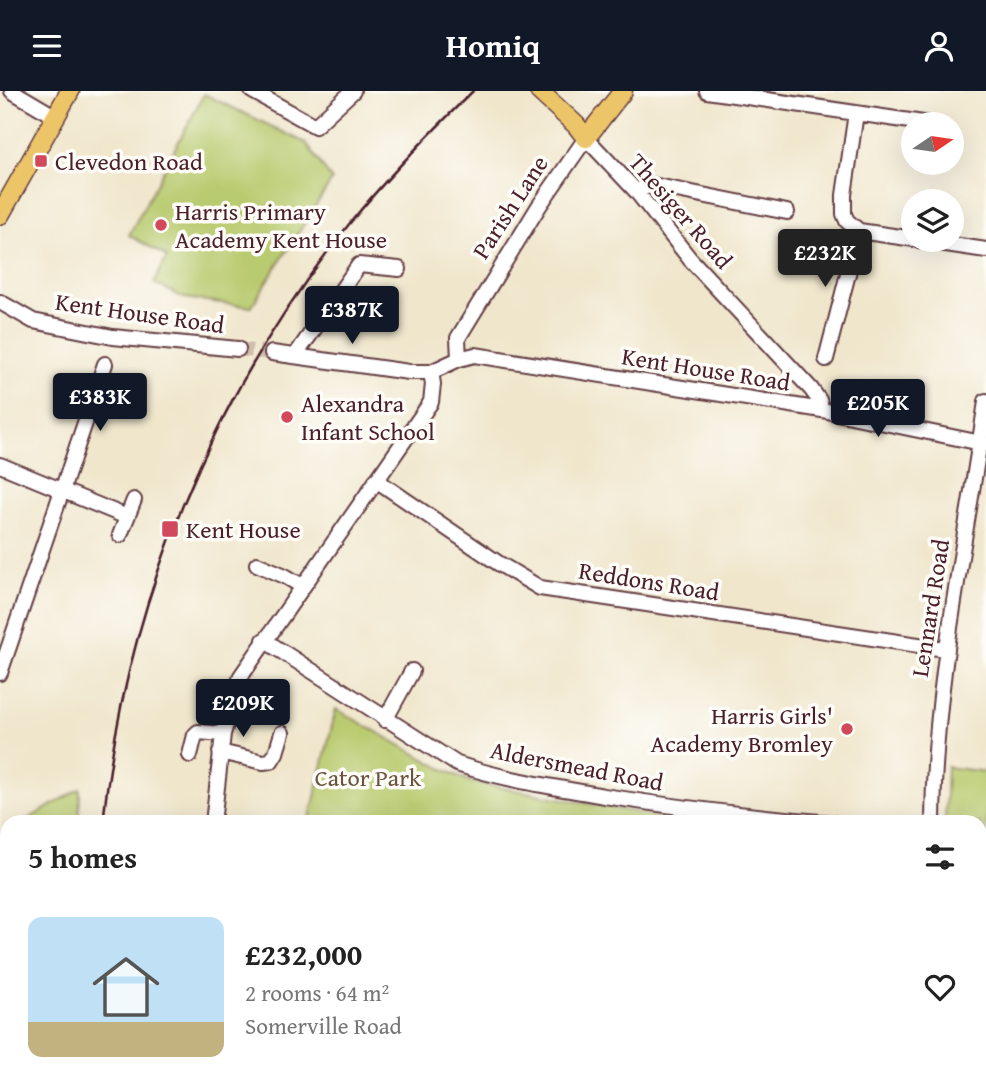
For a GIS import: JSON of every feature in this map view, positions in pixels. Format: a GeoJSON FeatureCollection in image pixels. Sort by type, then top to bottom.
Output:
{"type":"FeatureCollection","features":[{"type":"Feature","properties":{"kind":"main road"},"geometry":{"type":"LineString","coordinates":[[0,215],[6,191],[71,91]]}},
{"type":"Feature","properties":{"kind":"main road"},"geometry":{"type":"LineString","coordinates":[[538,91],[576,125],[586,138]]}},
{"type":"Feature","properties":{"kind":"main road","name":"Parish Lane"},"geometry":{"type":"LineString","coordinates":[[586,138],[622,91]]}},
{"type":"Feature","properties":{"kind":"street"},"geometry":{"type":"LineString","coordinates":[[12,91],[56,117]]}},
{"type":"Feature","properties":{"kind":"street"},"geometry":{"type":"LineString","coordinates":[[253,91],[315,126],[354,91]]}},
{"type":"Feature","properties":{"kind":"street"},"geometry":{"type":"LineString","coordinates":[[707,91],[901,120]]}},
{"type":"Feature","properties":{"kind":"street"},"geometry":{"type":"LineString","coordinates":[[856,113],[844,195],[844,214],[855,229],[901,237]]}},
{"type":"Feature","properties":{"kind":"street","name":"Thesiger Road"},"geometry":{"type":"LineString","coordinates":[[586,138],[636,191],[690,259],[811,389],[822,409]]}},
{"type":"Feature","properties":{"kind":"street","name":"Parish Lane"},"geometry":{"type":"LineString","coordinates":[[459,359],[458,338],[539,206],[586,138]]}},
{"type":"Feature","properties":{"kind":"street"},"geometry":{"type":"LineString","coordinates":[[636,191],[652,185],[787,212]]}},
{"type":"Feature","properties":{"kind":"street"},"geometry":{"type":"LineString","coordinates":[[826,359],[855,229]]}},
{"type":"Feature","properties":{"kind":"street"},"geometry":{"type":"LineString","coordinates":[[964,247],[986,250]]}},
{"type":"Feature","properties":{"kind":"street"},"geometry":{"type":"LineString","coordinates":[[295,356],[359,265],[399,269]]}},
{"type":"Feature","properties":{"kind":"street","name":"Kent House Road"},"geometry":{"type":"LineString","coordinates":[[0,302],[33,321],[100,335],[238,349]]}},
{"type":"Feature","properties":{"kind":"street"},"geometry":{"type":"LineString","coordinates":[[272,353],[409,372],[431,372],[459,359]]}},
{"type":"Feature","properties":{"kind":"street","name":"Kent House Road"},"geometry":{"type":"LineString","coordinates":[[459,359],[475,355],[822,409],[982,443]]}},
{"type":"Feature","properties":{"kind":"street"},"geometry":{"type":"LineString","coordinates":[[0,673],[105,364]]}},
{"type":"Feature","properties":{"kind":"street"},"geometry":{"type":"LineString","coordinates":[[214,815],[223,734],[241,676],[431,402],[431,372]]}},
{"type":"Feature","properties":{"kind":"street","name":"Lennard Road"},"geometry":{"type":"LineString","coordinates":[[933,815],[933,763],[945,649],[982,443],[986,401]]}},
{"type":"Feature","properties":{"kind":"street"},"geometry":{"type":"LineString","coordinates":[[0,465],[127,517]]}},
{"type":"Feature","properties":{"kind":"street","name":"Reddons Road"},"geometry":{"type":"LineString","coordinates":[[376,480],[498,563],[540,588],[945,649]]}},
{"type":"Feature","properties":{"kind":"street"},"geometry":{"type":"LineString","coordinates":[[120,535],[134,500]]}},
{"type":"Feature","properties":{"kind":"street"},"geometry":{"type":"LineString","coordinates":[[257,564],[302,586]]}},
{"type":"Feature","properties":{"kind":"street","name":"Aldersmead Road"},"geometry":{"type":"LineString","coordinates":[[264,640],[457,764],[517,781],[689,810],[745,815]]}},
{"type":"Feature","properties":{"kind":"street"},"geometry":{"type":"LineString","coordinates":[[385,720],[412,671]]}},
{"type":"Feature","properties":{"kind":"street"},"geometry":{"type":"LineString","coordinates":[[190,755],[198,731],[223,734]]}},
{"type":"Feature","properties":{"kind":"street"},"geometry":{"type":"LineString","coordinates":[[220,752],[263,762],[271,761],[282,733]]}},
{"type":"Feature","properties":{"kind":"green space"},"geometry":{"type":"Polygon","coordinates":[[[204,94],[306,143],[332,180],[251,307],[184,298],[154,283],[167,257],[129,235],[204,94]]]}},
{"type":"Feature","properties":{"kind":"green space","name":"Cator Park"},"geometry":{"type":"Polygon","coordinates":[[[336,709],[471,782],[651,815],[311,815],[336,709]]]}},
{"type":"Feature","properties":{"kind":"green space"},"geometry":{"type":"Polygon","coordinates":[[[947,767],[986,772],[986,815],[945,815],[947,767]]]}},
{"type":"Feature","properties":{"kind":"green space"},"geometry":{"type":"Polygon","coordinates":[[[80,789],[79,815],[35,815],[80,789]]]}},
{"type":"Feature","properties":{"kind":"tunnel"},"geometry":{"type":"LineString","coordinates":[[238,349],[272,353]]}},
{"type":"Feature","properties":{"kind":"railway"},"geometry":{"type":"LineString","coordinates":[[104,815],[115,741],[132,661],[155,582],[183,505],[217,430],[256,358],[300,289],[379,188],[473,91]]}},
{"type":"Feature","properties":{"kind":"place","name":"Clevedon Road"},"geometry":{"type":"Point","coordinates":[41,161]}},
{"type":"Feature","properties":{"kind":"place","name":"Harris Primary Academy Kent House"},"geometry":{"type":"Point","coordinates":[161,225]}},
{"type":"Feature","properties":{"kind":"place","name":"Alexandra Infant School"},"geometry":{"type":"Point","coordinates":[287,417]}},
{"type":"Feature","properties":{"kind":"place","name":"Kent House"},"geometry":{"type":"Point","coordinates":[170,529]}},
{"type":"Feature","properties":{"kind":"place","name":"Harris Girls' Academy Bromley"},"geometry":{"type":"Point","coordinates":[847,729]}}]}
